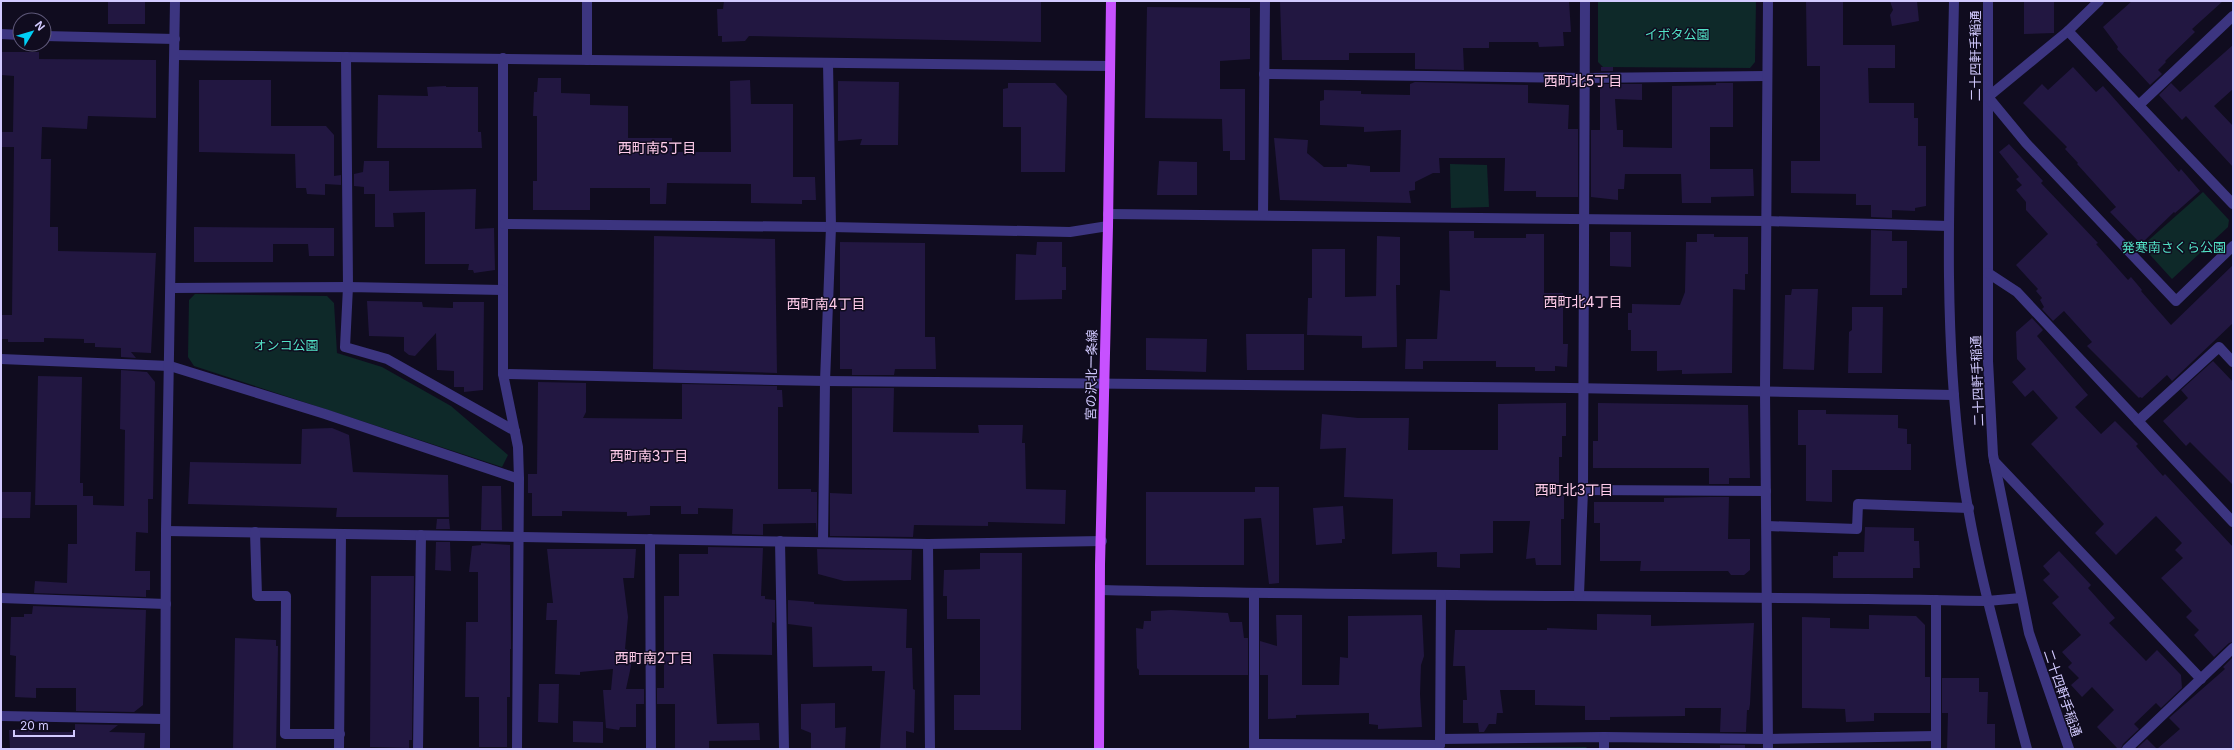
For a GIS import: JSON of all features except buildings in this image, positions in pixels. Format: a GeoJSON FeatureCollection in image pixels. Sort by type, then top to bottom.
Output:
{"type":"FeatureCollection","features":[{"type":"Feature","properties":{"kind":"main road","name":"宮の沢北一条線"},"geometry":{"type":"LineString","coordinates":[[1099,749],[1100,565],[1102,541],[1103,384],[1108,226],[1111,1]]}},
{"type":"Feature","properties":{"kind":"street"},"geometry":{"type":"LineString","coordinates":[[165,749],[166,530],[170,366],[175,1]]}},
{"type":"Feature","properties":{"kind":"street"},"geometry":{"type":"LineString","coordinates":[[587,1],[588,60]]}},
{"type":"Feature","properties":{"kind":"street"},"geometry":{"type":"LineString","coordinates":[[1263,214],[1265,1]]}},
{"type":"Feature","properties":{"kind":"street"},"geometry":{"type":"LineString","coordinates":[[1580,595],[1585,1]]}},
{"type":"Feature","properties":{"kind":"street"},"geometry":{"type":"LineString","coordinates":[[1768,1],[1765,391],[1768,744]]}},
{"type":"Feature","properties":{"kind":"street","name":"二十四軒手稲通"},"geometry":{"type":"LineString","coordinates":[[1954,1],[1949,226],[1951,363],[1954,395],[1961,464],[1987,601],[2027,749]]}},
{"type":"Feature","properties":{"kind":"street","name":"二十四軒手稲通"},"geometry":{"type":"LineString","coordinates":[[1988,1],[1988,361],[1994,461],[2029,633],[2068,749]]}},
{"type":"Feature","properties":{"kind":"street"},"geometry":{"type":"LineString","coordinates":[[2099,1],[2068,31],[1988,97],[2026,144],[2176,302],[2233,246]]}},
{"type":"Feature","properties":{"kind":"street"},"geometry":{"type":"LineString","coordinates":[[2139,105],[2233,16]]}},
{"type":"Feature","properties":{"kind":"street"},"geometry":{"type":"LineString","coordinates":[[2068,31],[2233,204]]}},
{"type":"Feature","properties":{"kind":"street"},"geometry":{"type":"LineString","coordinates":[[1,34],[12,35]]}},
{"type":"Feature","properties":{"kind":"street"},"geometry":{"type":"LineString","coordinates":[[52,36],[175,39]]}},
{"type":"Feature","properties":{"kind":"street"},"geometry":{"type":"LineString","coordinates":[[175,55],[1110,66]]}},
{"type":"Feature","properties":{"kind":"street"},"geometry":{"type":"LineString","coordinates":[[346,57],[348,287],[345,346],[386,359],[515,432]]}},
{"type":"Feature","properties":{"kind":"street"},"geometry":{"type":"LineString","coordinates":[[503,58],[503,374],[518,447],[519,479],[517,749]]}},
{"type":"Feature","properties":{"kind":"street"},"geometry":{"type":"LineString","coordinates":[[823,542],[825,382],[831,227],[828,63]]}},
{"type":"Feature","properties":{"kind":"street"},"geometry":{"type":"LineString","coordinates":[[1264,74],[1585,78],[1767,76]]}},
{"type":"Feature","properties":{"kind":"street"},"geometry":{"type":"LineString","coordinates":[[1108,214],[1263,214],[1766,220],[1949,226]]}},
{"type":"Feature","properties":{"kind":"street"},"geometry":{"type":"LineString","coordinates":[[504,224],[831,227],[1070,232],[1108,226]]}},
{"type":"Feature","properties":{"kind":"street"},"geometry":{"type":"LineString","coordinates":[[1988,273],[2017,292],[2233,522]]}},
{"type":"Feature","properties":{"kind":"street"},"geometry":{"type":"LineString","coordinates":[[171,288],[348,287],[503,290]]}},
{"type":"Feature","properties":{"kind":"street"},"geometry":{"type":"LineString","coordinates":[[2138,421],[2219,347],[2233,362]]}},
{"type":"Feature","properties":{"kind":"street"},"geometry":{"type":"LineString","coordinates":[[1,359],[170,366],[325,414],[519,479]]}},
{"type":"Feature","properties":{"kind":"street"},"geometry":{"type":"LineString","coordinates":[[503,374],[825,382],[1582,388],[1954,395]]}},
{"type":"Feature","properties":{"kind":"street"},"geometry":{"type":"LineString","coordinates":[[1994,461],[2201,679]]}},
{"type":"Feature","properties":{"kind":"street"},"geometry":{"type":"LineString","coordinates":[[1582,490],[1766,491]]}},
{"type":"Feature","properties":{"kind":"street"},"geometry":{"type":"LineString","coordinates":[[1767,526],[1857,528],[1858,504],[1969,508]]}},
{"type":"Feature","properties":{"kind":"street"},"geometry":{"type":"LineString","coordinates":[[166,530],[928,544],[1102,541]]}},
{"type":"Feature","properties":{"kind":"street"},"geometry":{"type":"LineString","coordinates":[[255,532],[257,596],[286,596],[285,734],[340,734]]}},
{"type":"Feature","properties":{"kind":"street"},"geometry":{"type":"LineString","coordinates":[[339,749],[341,534]]}},
{"type":"Feature","properties":{"kind":"street"},"geometry":{"type":"LineString","coordinates":[[418,749],[421,535]]}},
{"type":"Feature","properties":{"kind":"street"},"geometry":{"type":"LineString","coordinates":[[650,539],[651,749]]}},
{"type":"Feature","properties":{"kind":"street"},"geometry":{"type":"LineString","coordinates":[[780,541],[784,749]]}},
{"type":"Feature","properties":{"kind":"street"},"geometry":{"type":"LineString","coordinates":[[928,544],[930,749]]}},
{"type":"Feature","properties":{"kind":"street"},"geometry":{"type":"LineString","coordinates":[[1101,590],[1254,594],[1442,596],[1580,595],[1987,601],[2022,598]]}},
{"type":"Feature","properties":{"kind":"street"},"geometry":{"type":"LineString","coordinates":[[1254,594],[1254,746],[1440,744],[1604,737],[1768,744],[1936,736]]}},
{"type":"Feature","properties":{"kind":"street"},"geometry":{"type":"LineString","coordinates":[[1440,744],[1442,596]]}},
{"type":"Feature","properties":{"kind":"street"},"geometry":{"type":"LineString","coordinates":[[1,598],[166,604]]}},
{"type":"Feature","properties":{"kind":"street"},"geometry":{"type":"LineString","coordinates":[[1936,600],[1936,749]]}},
{"type":"Feature","properties":{"kind":"street"},"geometry":{"type":"LineString","coordinates":[[2127,749],[2233,648]]}},
{"type":"Feature","properties":{"kind":"street"},"geometry":{"type":"LineString","coordinates":[[1,716],[164,719]]}},
{"type":"Feature","properties":{"kind":"street"},"geometry":{"type":"LineString","coordinates":[[1604,737],[1604,749]]}},
{"type":"Feature","properties":{"kind":"green space","name":"イボタ公園"},"geometry":{"type":"Polygon","coordinates":[[[1598,1],[1756,1],[1755,62],[1750,68],[1603,67],[1598,62],[1598,1]]]}},
{"type":"Feature","properties":{"kind":"green space"},"geometry":{"type":"Polygon","coordinates":[[[1450,164],[1487,165],[1489,207],[1451,208],[1450,164]]]}},
{"type":"Feature","properties":{"kind":"green space","name":"発寒南さくら公園"},"geometry":{"type":"Polygon","coordinates":[[[2203,192],[2229,220],[2228,227],[2172,279],[2142,246],[2203,192]]]}},
{"type":"Feature","properties":{"kind":"green space","name":"オンコ公園"},"geometry":{"type":"Polygon","coordinates":[[[195,294],[327,296],[334,303],[337,353],[382,367],[451,406],[508,455],[502,467],[194,366],[188,357],[189,300],[195,294]]]}},
{"type":"Feature","properties":{"kind":"green space"},"geometry":{"type":"Polygon","coordinates":[[[1586,747],[1588,749],[1455,749],[1456,748],[1586,747]]]}},
{"type":"Feature","properties":{"kind":"district","name":"西町北5丁目"},"geometry":{"type":"Point","coordinates":[1583,81]}},
{"type":"Feature","properties":{"kind":"district","name":"西町南5丁目"},"geometry":{"type":"Point","coordinates":[657,148]}},
{"type":"Feature","properties":{"kind":"district","name":"西町北4丁目"},"geometry":{"type":"Point","coordinates":[1583,302]}},
{"type":"Feature","properties":{"kind":"district","name":"西町南4丁目"},"geometry":{"type":"Point","coordinates":[826,304]}},
{"type":"Feature","properties":{"kind":"district","name":"西町南3丁目"},"geometry":{"type":"Point","coordinates":[649,456]}},
{"type":"Feature","properties":{"kind":"district","name":"西町北3丁目"},"geometry":{"type":"Point","coordinates":[1574,490]}},
{"type":"Feature","properties":{"kind":"district","name":"西町南2丁目"},"geometry":{"type":"Point","coordinates":[654,658]}}]}
